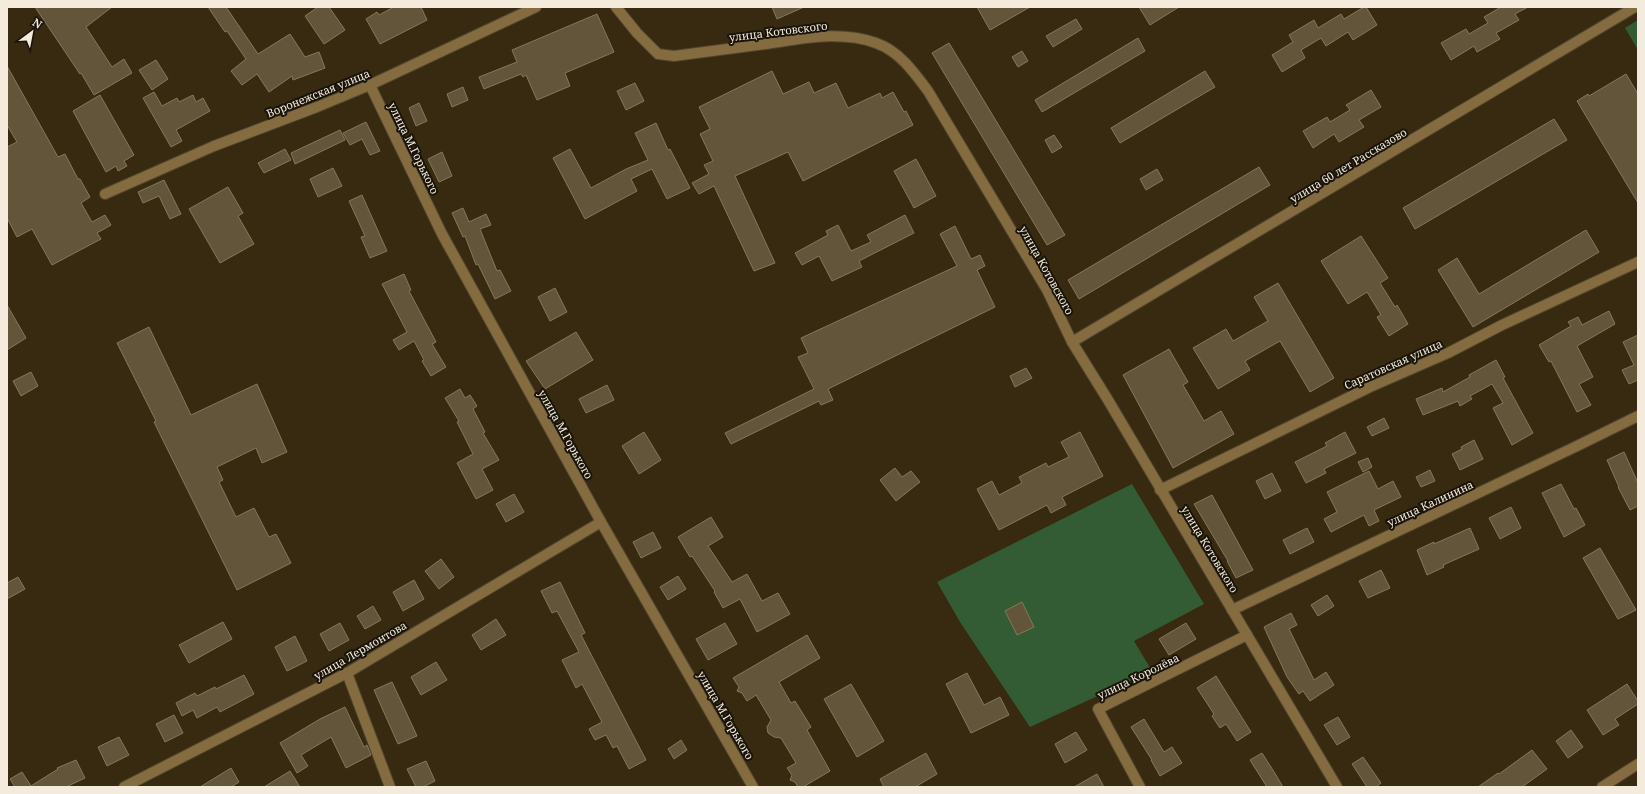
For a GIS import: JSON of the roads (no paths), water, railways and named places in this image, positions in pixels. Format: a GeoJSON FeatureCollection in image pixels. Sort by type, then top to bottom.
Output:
{"type":"FeatureCollection","features":[{"type":"Feature","properties":{"kind":"street","name":"Воронежская улица"},"geometry":{"type":"LineString","coordinates":[[105,194],[214,146],[370,86],[536,7]]}},
{"type":"Feature","properties":{"kind":"street","name":"улица Котовского"},"geometry":{"type":"LineString","coordinates":[[616,7],[637,33],[658,54],[674,56],[822,36],[854,38],[876,43],[894,53],[911,67],[928,91],[1047,290],[1072,342],[1338,787]]}},
{"type":"Feature","properties":{"kind":"street","name":"улица 60 лет Рассказово"},"geometry":{"type":"LineString","coordinates":[[1072,342],[1636,7]]}},
{"type":"Feature","properties":{"kind":"street","name":"улица М.Горького"},"geometry":{"type":"LineString","coordinates":[[370,86],[442,234],[601,522],[753,787]]}},
{"type":"Feature","properties":{"kind":"street","name":"Саратовская улица"},"geometry":{"type":"LineString","coordinates":[[1160,490],[1370,387],[1448,353],[1638,262]]}},
{"type":"Feature","properties":{"kind":"street","name":"улица Калинина"},"geometry":{"type":"LineString","coordinates":[[1232,610],[1638,416]]}},
{"type":"Feature","properties":{"kind":"street","name":"улица Лермонтова"},"geometry":{"type":"LineString","coordinates":[[124,787],[347,672],[601,522]]}},
{"type":"Feature","properties":{"kind":"street","name":"улица Королёва"},"geometry":{"type":"LineString","coordinates":[[1140,787],[1098,709],[1247,635]]}},
{"type":"Feature","properties":{"kind":"street"},"geometry":{"type":"LineString","coordinates":[[347,672],[390,787]]}},
{"type":"Feature","properties":{"kind":"street"},"geometry":{"type":"LineString","coordinates":[[1602,787],[1638,764]]}}]}
